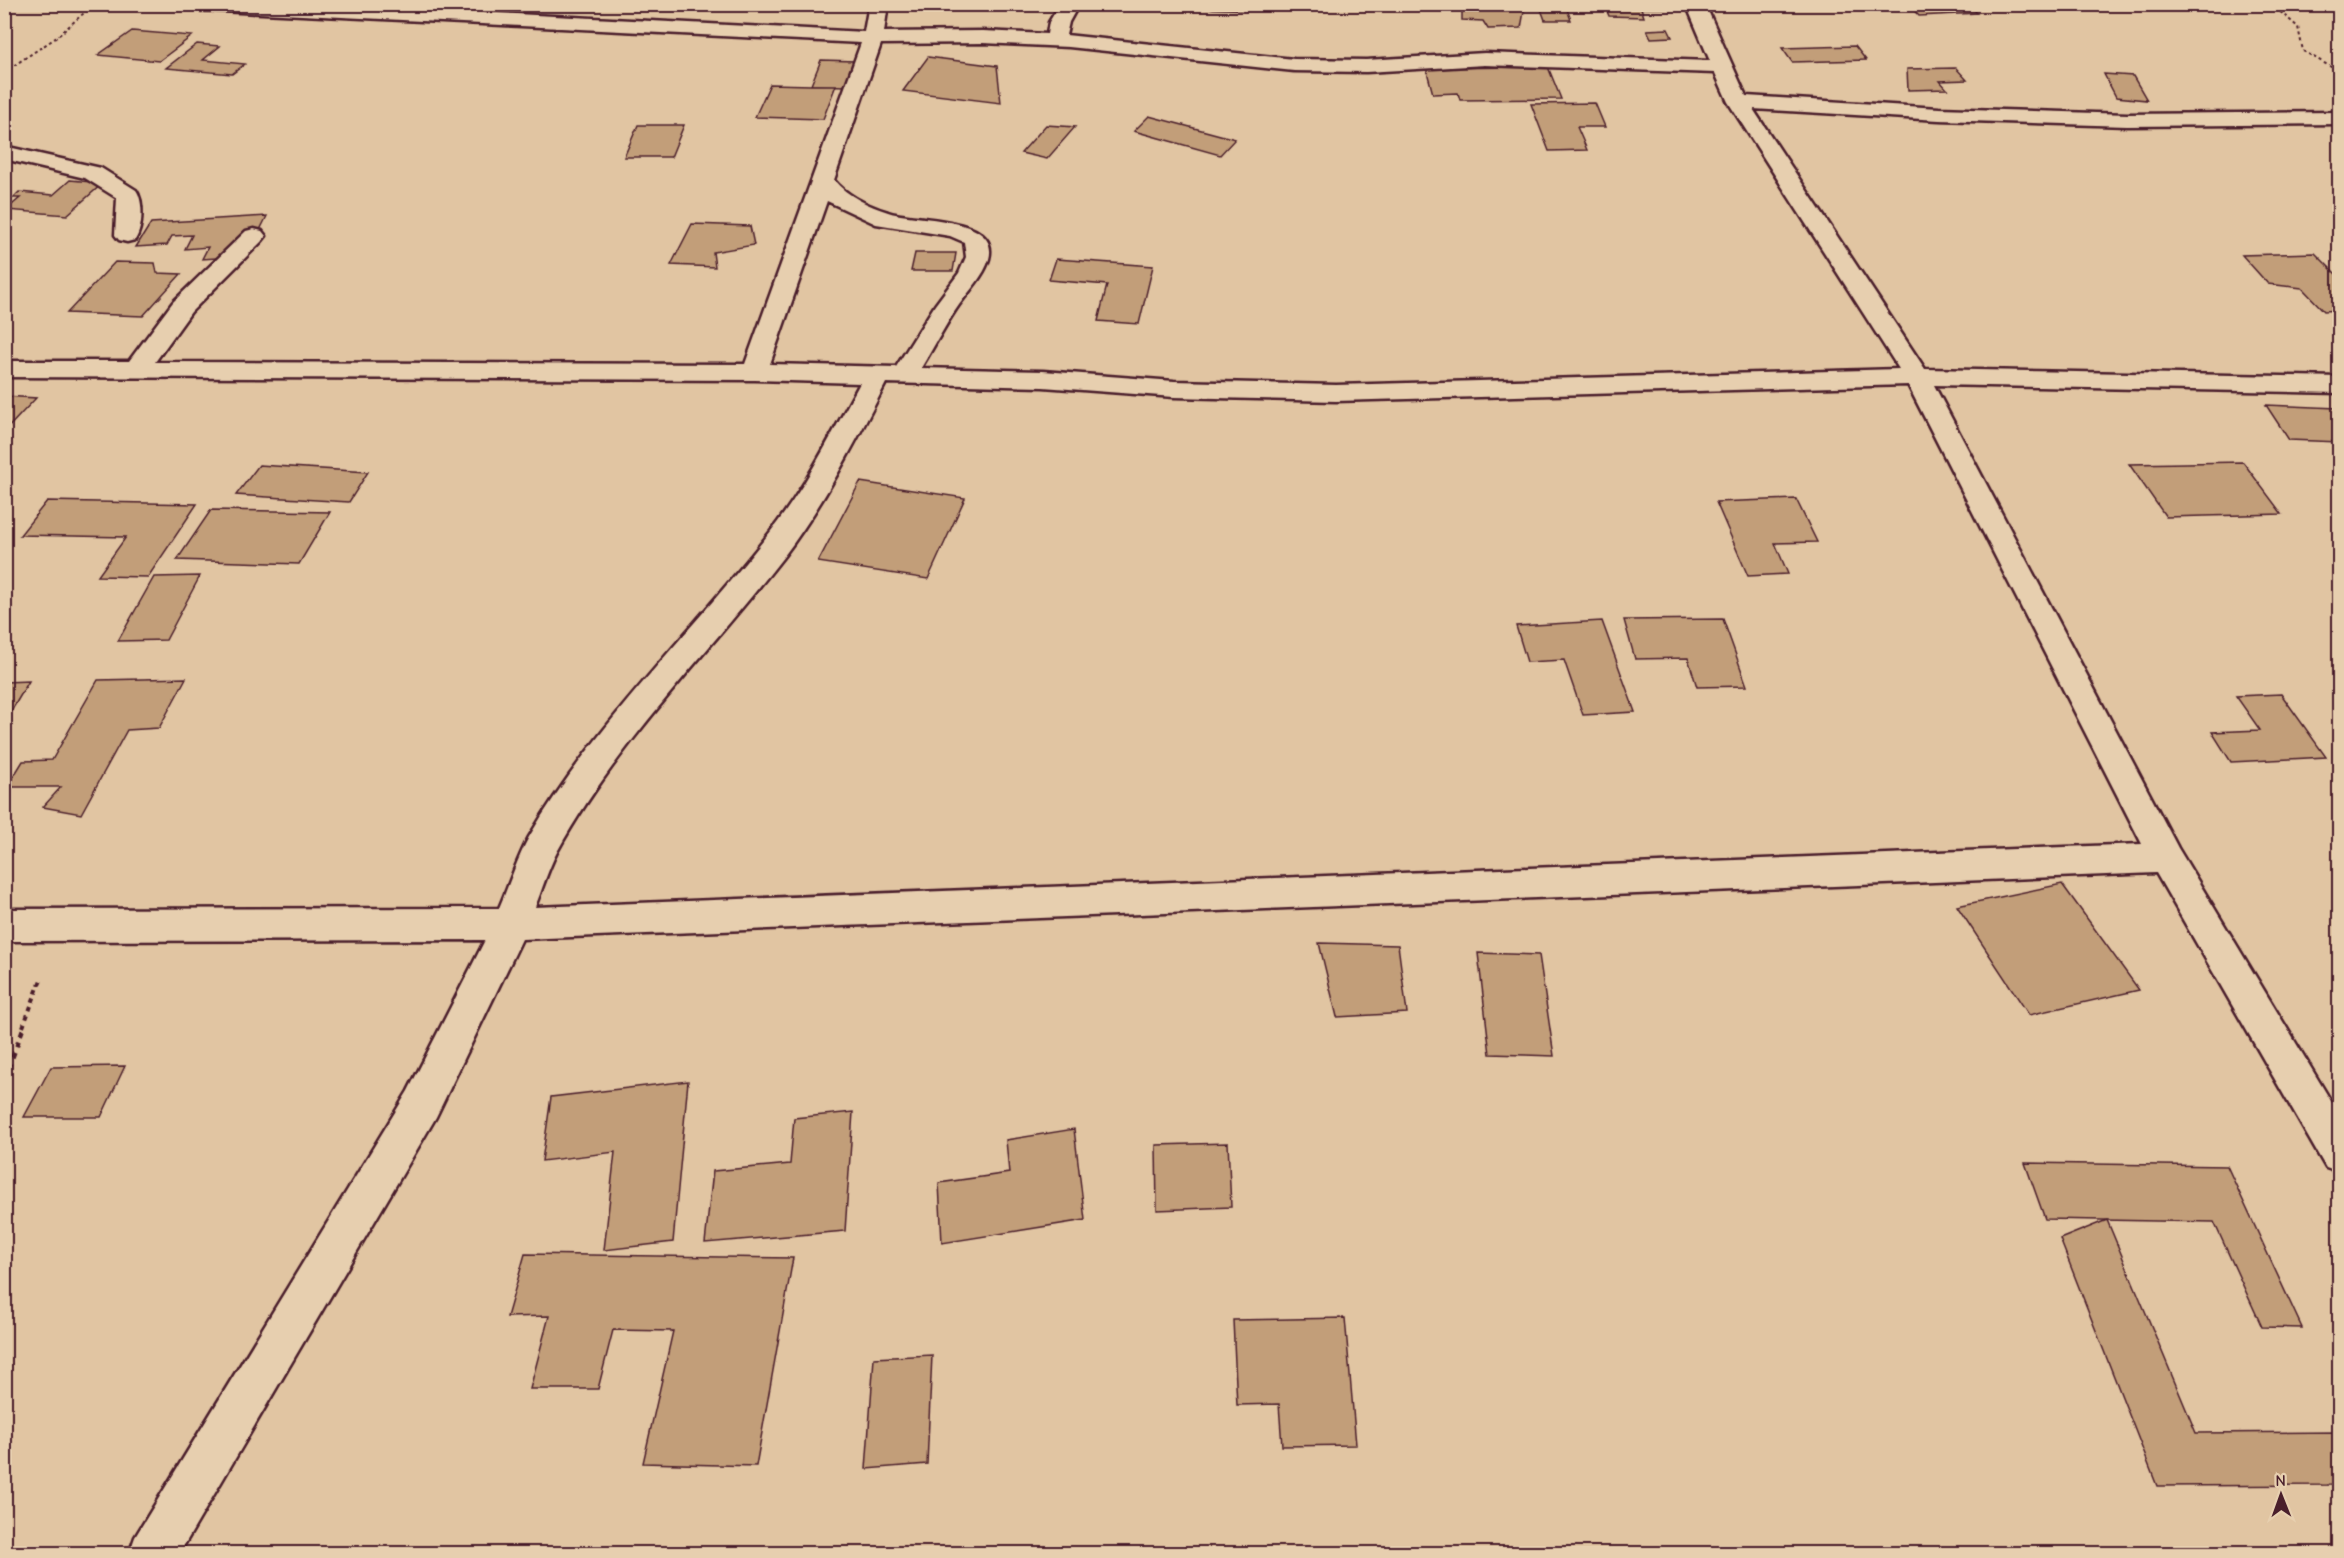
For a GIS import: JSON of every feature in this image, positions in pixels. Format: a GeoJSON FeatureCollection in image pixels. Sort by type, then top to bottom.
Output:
{"type":"FeatureCollection","features":[{"type":"Feature","properties":{"kind":"street"},"geometry":{"type":"LineString","coordinates":[[200,4],[873,38],[983,37],[1055,40],[1294,66],[1366,66],[1485,59],[1722,67]]}},
{"type":"Feature","properties":{"kind":"street"},"geometry":{"type":"LineString","coordinates":[[530,22],[544,4]]}},
{"type":"Feature","properties":{"kind":"street"},"geometry":{"type":"LineString","coordinates":[[754,372],[873,38],[879,4]]}},
{"type":"Feature","properties":{"kind":"street"},"geometry":{"type":"LineString","coordinates":[[1055,40],[1059,22],[1070,4]]}},
{"type":"Feature","properties":{"kind":"street"},"geometry":{"type":"LineString","coordinates":[[1695,4],[1738,102],[1917,377],[2166,858],[2340,1154]]}},
{"type":"Feature","properties":{"kind":"street"},"geometry":{"type":"LineString","coordinates":[[1738,102],[1939,114],[2127,120],[2340,118]]}},
{"type":"Feature","properties":{"kind":"street"},"geometry":{"type":"LineString","coordinates":[[4,152],[93,173],[128,195],[127,235]]}},
{"type":"Feature","properties":{"kind":"street"},"geometry":{"type":"LineString","coordinates":[[152,1554],[422,1104],[511,924],[542,848],[585,780],[646,700],[774,548],[815,491],[891,375],[970,274],[978,257],[976,242],[965,232],[884,219],[835,196],[822,182]]}},
{"type":"Feature","properties":{"kind":"street"},"geometry":{"type":"LineString","coordinates":[[136,369],[182,307],[254,236]]}},
{"type":"Feature","properties":{"kind":"street"},"geometry":{"type":"LineString","coordinates":[[4,369],[754,372],[1043,379],[1174,389],[1335,393],[1917,377],[2340,385]]}},
{"type":"Feature","properties":{"kind":"street"},"geometry":{"type":"LineString","coordinates":[[4,925],[511,924],[2166,858]]}},
{"type":"Feature","properties":{"kind":"path"},"geometry":{"type":"LineString","coordinates":[[4,72],[57,37],[94,4]]}},
{"type":"Feature","properties":{"kind":"path"},"geometry":{"type":"LineString","coordinates":[[2271,4],[2298,27],[2303,51],[2340,72]]}},
{"type":"Feature","properties":{"kind":"path"},"geometry":{"type":"LineString","coordinates":[[4,1080],[61,925]]}},
{"type":"Feature","properties":{"kind":"building"},"geometry":{"type":"Polygon","coordinates":[[[1196,4],[1256,4],[1256,10],[1195,8],[1196,4]]]}},
{"type":"Feature","properties":{"kind":"building"},"geometry":{"type":"Polygon","coordinates":[[[1473,4],[1525,6],[1521,28],[1488,29],[1483,21],[1462,20],[1462,10],[1476,10],[1473,4]]]}},
{"type":"Feature","properties":{"kind":"building"},"geometry":{"type":"Polygon","coordinates":[[[1539,4],[1565,4],[1571,20],[1545,20],[1539,4]]]}},
{"type":"Feature","properties":{"kind":"building"},"geometry":{"type":"Polygon","coordinates":[[[1604,4],[1674,4],[1675,8],[1641,8],[1644,17],[1609,16],[1604,4]]]}},
{"type":"Feature","properties":{"kind":"building"},"geometry":{"type":"Polygon","coordinates":[[[1908,4],[1969,4],[1977,13],[1919,16],[1908,4]]]}},
{"type":"Feature","properties":{"kind":"building"},"geometry":{"type":"Polygon","coordinates":[[[1668,29],[1672,37],[1651,38],[1647,30],[1668,29]]]}},
{"type":"Feature","properties":{"kind":"building"},"geometry":{"type":"Polygon","coordinates":[[[132,31],[192,36],[159,61],[98,55],[132,31]]]}},
{"type":"Feature","properties":{"kind":"building"},"geometry":{"type":"Polygon","coordinates":[[[197,44],[220,46],[203,60],[245,64],[232,74],[166,68],[197,44]]]}},
{"type":"Feature","properties":{"kind":"building"},"geometry":{"type":"Polygon","coordinates":[[[1855,46],[1866,60],[1792,62],[1782,48],[1855,46]]]}},
{"type":"Feature","properties":{"kind":"building"},"geometry":{"type":"Polygon","coordinates":[[[928,57],[997,66],[1001,103],[903,91],[928,57]]]}},
{"type":"Feature","properties":{"kind":"building"},"geometry":{"type":"Polygon","coordinates":[[[821,60],[855,61],[846,86],[811,85],[821,60]]]}},
{"type":"Feature","properties":{"kind":"building"},"geometry":{"type":"Polygon","coordinates":[[[1548,67],[1561,99],[1460,100],[1458,93],[1433,94],[1426,68],[1548,67]]]}},
{"type":"Feature","properties":{"kind":"building"},"geometry":{"type":"Polygon","coordinates":[[[1956,68],[1967,80],[1940,81],[1947,89],[1908,90],[1907,69],[1956,68]]]}},
{"type":"Feature","properties":{"kind":"building"},"geometry":{"type":"Polygon","coordinates":[[[2104,74],[2133,76],[2147,100],[2116,97],[2104,74]]]}},
{"type":"Feature","properties":{"kind":"building"},"geometry":{"type":"Polygon","coordinates":[[[770,84],[836,85],[823,119],[755,117],[770,84]]]}},
{"type":"Feature","properties":{"kind":"building"},"geometry":{"type":"Polygon","coordinates":[[[1595,103],[1605,127],[1577,127],[1587,150],[1549,151],[1531,104],[1595,103]]]}},
{"type":"Feature","properties":{"kind":"building"},"geometry":{"type":"Polygon","coordinates":[[[1149,116],[1235,139],[1220,155],[1134,131],[1149,116]]]}},
{"type":"Feature","properties":{"kind":"building"},"geometry":{"type":"Polygon","coordinates":[[[638,125],[684,125],[671,157],[624,157],[638,125]]]}},
{"type":"Feature","properties":{"kind":"building"},"geometry":{"type":"Polygon","coordinates":[[[1046,125],[1075,127],[1047,159],[1021,153],[1046,125]]]}},
{"type":"Feature","properties":{"kind":"building"},"geometry":{"type":"Polygon","coordinates":[[[70,180],[103,183],[67,215],[6,210],[20,198],[13,198],[19,192],[53,195],[70,180]]]}},
{"type":"Feature","properties":{"kind":"building"},"geometry":{"type":"Polygon","coordinates":[[[267,216],[247,256],[202,259],[208,247],[185,249],[192,235],[172,236],[167,245],[136,247],[151,223],[267,216]]]}},
{"type":"Feature","properties":{"kind":"building"},"geometry":{"type":"Polygon","coordinates":[[[692,224],[750,226],[754,245],[713,252],[715,267],[671,265],[692,224]]]}},
{"type":"Feature","properties":{"kind":"building"},"geometry":{"type":"Polygon","coordinates":[[[915,253],[956,253],[953,271],[911,271],[915,253]]]}},
{"type":"Feature","properties":{"kind":"building"},"geometry":{"type":"Polygon","coordinates":[[[2315,253],[2340,278],[2340,310],[2324,311],[2302,288],[2268,284],[2242,255],[2315,253]]]}},
{"type":"Feature","properties":{"kind":"building"},"geometry":{"type":"Polygon","coordinates":[[[1056,259],[1153,266],[1139,324],[1098,321],[1107,285],[1049,280],[1056,259]]]}},
{"type":"Feature","properties":{"kind":"building"},"geometry":{"type":"Polygon","coordinates":[[[115,262],[155,263],[157,273],[181,274],[143,316],[67,313],[115,262]]]}},
{"type":"Feature","properties":{"kind":"building"},"geometry":{"type":"Polygon","coordinates":[[[4,396],[36,398],[4,432],[4,396]]]}},
{"type":"Feature","properties":{"kind":"building"},"geometry":{"type":"Polygon","coordinates":[[[2266,405],[2337,408],[2340,411],[2340,442],[2289,440],[2266,405]]]}},
{"type":"Feature","properties":{"kind":"building"},"geometry":{"type":"Polygon","coordinates":[[[2243,462],[2282,514],[2166,517],[2129,464],[2243,462]]]}},
{"type":"Feature","properties":{"kind":"building"},"geometry":{"type":"Polygon","coordinates":[[[259,465],[368,472],[349,502],[236,495],[259,465]]]}},
{"type":"Feature","properties":{"kind":"building"},"geometry":{"type":"Polygon","coordinates":[[[860,482],[965,498],[928,579],[818,562],[860,482]]]}},
{"type":"Feature","properties":{"kind":"building"},"geometry":{"type":"Polygon","coordinates":[[[1796,499],[1817,542],[1775,543],[1788,574],[1748,576],[1716,502],[1796,499]]]}},
{"type":"Feature","properties":{"kind":"building"},"geometry":{"type":"Polygon","coordinates":[[[47,501],[197,504],[148,577],[98,576],[126,537],[20,535],[47,501]]]}},
{"type":"Feature","properties":{"kind":"building"},"geometry":{"type":"Polygon","coordinates":[[[211,510],[330,512],[299,564],[177,560],[211,510]]]}},
{"type":"Feature","properties":{"kind":"building"},"geometry":{"type":"Polygon","coordinates":[[[200,576],[166,640],[118,641],[154,577],[200,576]]]}},
{"type":"Feature","properties":{"kind":"building"},"geometry":{"type":"Polygon","coordinates":[[[1723,619],[1747,686],[1697,687],[1688,658],[1635,659],[1624,620],[1723,619]]]}},
{"type":"Feature","properties":{"kind":"building"},"geometry":{"type":"Polygon","coordinates":[[[1602,621],[1635,712],[1583,715],[1564,660],[1527,662],[1516,626],[1602,621]]]}},
{"type":"Feature","properties":{"kind":"building"},"geometry":{"type":"Polygon","coordinates":[[[186,678],[159,728],[127,730],[81,814],[43,807],[61,787],[7,787],[23,761],[52,760],[98,680],[186,678]]]}},
{"type":"Feature","properties":{"kind":"building"},"geometry":{"type":"Polygon","coordinates":[[[29,681],[6,720],[4,720],[4,682],[29,681]]]}},
{"type":"Feature","properties":{"kind":"building"},"geometry":{"type":"Polygon","coordinates":[[[2281,694],[2326,757],[2231,762],[2212,732],[2260,730],[2236,696],[2281,694]]]}},
{"type":"Feature","properties":{"kind":"building"},"geometry":{"type":"Polygon","coordinates":[[[2062,884],[2139,990],[2029,1015],[1957,906],[2062,884]]]}},
{"type":"Feature","properties":{"kind":"building"},"geometry":{"type":"Polygon","coordinates":[[[1319,943],[1398,945],[1407,1013],[1337,1017],[1319,943]]]}},
{"type":"Feature","properties":{"kind":"building"},"geometry":{"type":"Polygon","coordinates":[[[1478,953],[1539,955],[1554,1056],[1490,1054],[1478,953]]]}},
{"type":"Feature","properties":{"kind":"building"},"geometry":{"type":"Polygon","coordinates":[[[125,1066],[101,1117],[24,1117],[51,1067],[125,1066]]]}},
{"type":"Feature","properties":{"kind":"building"},"geometry":{"type":"Polygon","coordinates":[[[688,1081],[673,1242],[604,1250],[615,1152],[542,1161],[551,1097],[688,1081]]]}},
{"type":"Feature","properties":{"kind":"building"},"geometry":{"type":"Polygon","coordinates":[[[853,1112],[845,1231],[705,1243],[713,1171],[790,1164],[794,1118],[853,1112]]]}},
{"type":"Feature","properties":{"kind":"building"},"geometry":{"type":"Polygon","coordinates":[[[1074,1129],[1085,1220],[942,1243],[939,1183],[1009,1173],[1006,1140],[1074,1129]]]}},
{"type":"Feature","properties":{"kind":"building"},"geometry":{"type":"Polygon","coordinates":[[[1228,1143],[1231,1207],[1157,1210],[1156,1145],[1228,1143]]]}},
{"type":"Feature","properties":{"kind":"building"},"geometry":{"type":"Polygon","coordinates":[[[2025,1163],[2227,1166],[2302,1328],[2262,1327],[2214,1222],[2045,1219],[2025,1163]]]}},
{"type":"Feature","properties":{"kind":"building"},"geometry":{"type":"Polygon","coordinates":[[[2107,1220],[2196,1433],[2340,1432],[2340,1485],[2157,1486],[2060,1239],[2107,1220]]]}},
{"type":"Feature","properties":{"kind":"building"},"geometry":{"type":"Polygon","coordinates":[[[525,1254],[793,1258],[756,1466],[643,1463],[673,1331],[613,1330],[598,1389],[530,1389],[549,1316],[507,1317],[525,1254]]]}},
{"type":"Feature","properties":{"kind":"building"},"geometry":{"type":"Polygon","coordinates":[[[1345,1318],[1356,1445],[1282,1446],[1279,1404],[1237,1405],[1233,1320],[1345,1318]]]}},
{"type":"Feature","properties":{"kind":"building"},"geometry":{"type":"Polygon","coordinates":[[[932,1355],[927,1464],[866,1469],[874,1358],[932,1355]]]}}]}
